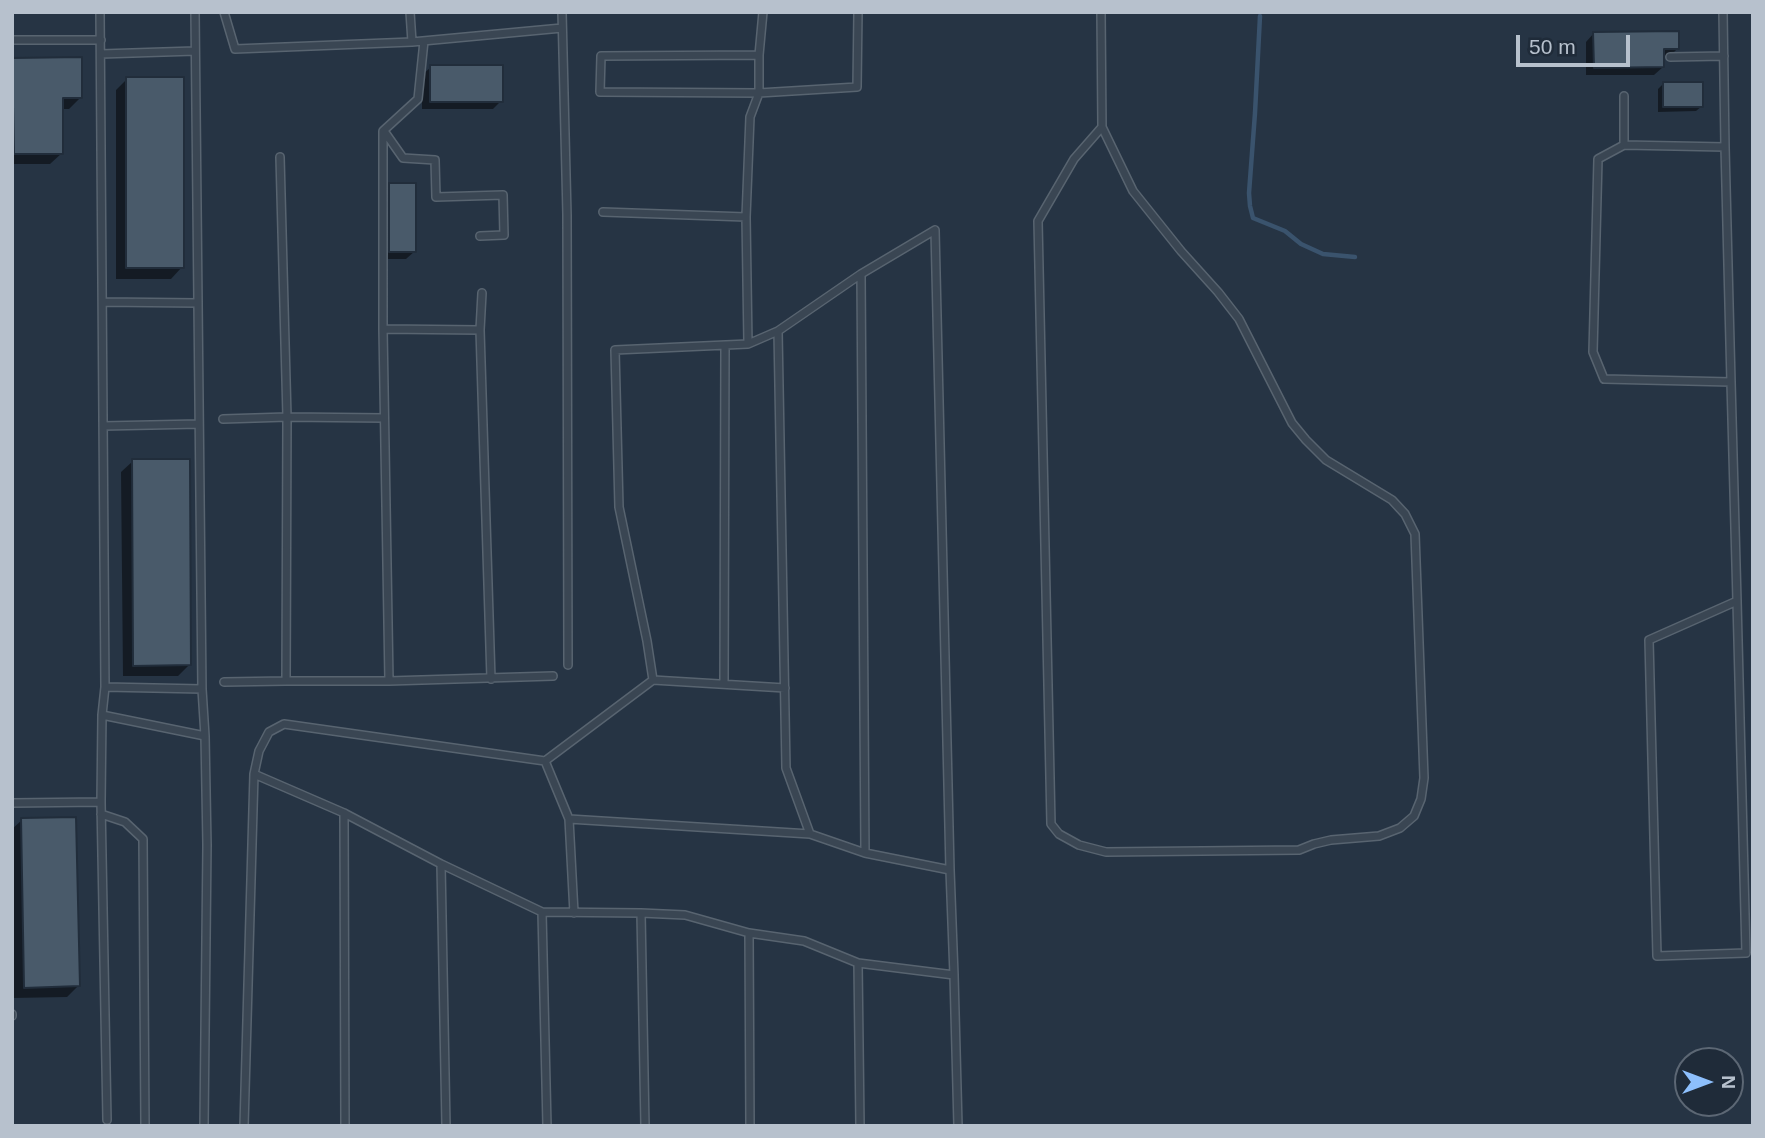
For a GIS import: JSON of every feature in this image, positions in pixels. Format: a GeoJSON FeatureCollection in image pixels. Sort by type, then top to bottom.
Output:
{"type":"FeatureCollection","features":[{"type":"Feature","properties":{"kind":"lane"},"geometry":{"type":"LineString","coordinates":[[100,12],[105,687],[101,802],[107,1120]]}},
{"type":"Feature","properties":{"kind":"lane"},"geometry":{"type":"LineString","coordinates":[[195,12],[206,845],[204,1126]]}},
{"type":"Feature","properties":{"kind":"lane"},"geometry":{"type":"LineString","coordinates":[[224,12],[235,49],[424,41],[562,28]]}},
{"type":"Feature","properties":{"kind":"lane"},"geometry":{"type":"LineString","coordinates":[[410,12],[412,41]]}},
{"type":"Feature","properties":{"kind":"lane"},"geometry":{"type":"LineString","coordinates":[[562,12],[567,215],[568,665]]}},
{"type":"Feature","properties":{"kind":"lane"},"geometry":{"type":"LineString","coordinates":[[748,344],[746,217],[750,117],[759,93],[763,12]]}},
{"type":"Feature","properties":{"kind":"lane"},"geometry":{"type":"LineString","coordinates":[[759,55],[601,56],[600,92],[759,93],[857,87],[858,12]]}},
{"type":"Feature","properties":{"kind":"lane"},"geometry":{"type":"LineString","coordinates":[[1101,12],[1102,127],[1133,191],[1239,319],[1292,422],[1306,440],[1326,460],[1392,500],[1405,514],[1415,534],[1424,778],[1421,799],[1414,816],[1400,828],[1379,836],[1331,840],[1299,850],[1106,852],[1079,845],[1059,834],[1051,824],[1038,221],[1074,159],[1102,127]]}},
{"type":"Feature","properties":{"kind":"lane"},"geometry":{"type":"LineString","coordinates":[[1723,12],[1746,953],[1657,956],[1649,640],[1737,601]]}},
{"type":"Feature","properties":{"kind":"lane"},"geometry":{"type":"LineString","coordinates":[[12,40],[101,40]]}},
{"type":"Feature","properties":{"kind":"lane"},"geometry":{"type":"LineString","coordinates":[[388,681],[383,131],[418,99],[424,41]]}},
{"type":"Feature","properties":{"kind":"lane"},"geometry":{"type":"LineString","coordinates":[[101,54],[195,51]]}},
{"type":"Feature","properties":{"kind":"lane"},"geometry":{"type":"LineString","coordinates":[[1670,57],[1724,56]]}},
{"type":"Feature","properties":{"kind":"lane"},"geometry":{"type":"LineString","coordinates":[[1624,96],[1624,145]]}},
{"type":"Feature","properties":{"kind":"lane"},"geometry":{"type":"LineString","coordinates":[[383,131],[403,158],[435,160],[436,197],[503,195],[504,235],[480,236]]}},
{"type":"Feature","properties":{"kind":"lane"},"geometry":{"type":"LineString","coordinates":[[1725,147],[1624,145],[1598,159],[1593,352],[1604,379],[1731,382]]}},
{"type":"Feature","properties":{"kind":"lane"},"geometry":{"type":"LineString","coordinates":[[280,157],[288,417],[286,681]]}},
{"type":"Feature","properties":{"kind":"lane"},"geometry":{"type":"LineString","coordinates":[[603,212],[746,217]]}},
{"type":"Feature","properties":{"kind":"lane"},"geometry":{"type":"LineString","coordinates":[[653,680],[619,507],[615,350],[748,344],[778,331],[861,274],[935,230],[958,1126]]}},
{"type":"Feature","properties":{"kind":"lane"},"geometry":{"type":"LineString","coordinates":[[861,274],[865,853]]}},
{"type":"Feature","properties":{"kind":"lane"},"geometry":{"type":"LineString","coordinates":[[482,293],[480,330],[491,679]]}},
{"type":"Feature","properties":{"kind":"lane"},"geometry":{"type":"LineString","coordinates":[[103,302],[198,303]]}},
{"type":"Feature","properties":{"kind":"lane"},"geometry":{"type":"LineString","coordinates":[[383,329],[480,330]]}},
{"type":"Feature","properties":{"kind":"lane"},"geometry":{"type":"LineString","coordinates":[[778,331],[786,768],[810,834]]}},
{"type":"Feature","properties":{"kind":"lane"},"geometry":{"type":"LineString","coordinates":[[723,684],[725,346]]}},
{"type":"Feature","properties":{"kind":"lane"},"geometry":{"type":"LineString","coordinates":[[223,419],[384,418]]}},
{"type":"Feature","properties":{"kind":"lane"},"geometry":{"type":"LineString","coordinates":[[103,426],[199,424]]}},
{"type":"Feature","properties":{"kind":"lane"},"geometry":{"type":"LineString","coordinates":[[224,682],[553,676]]}},
{"type":"Feature","properties":{"kind":"lane"},"geometry":{"type":"LineString","coordinates":[[244,1126],[254,774],[259,751],[269,732],[284,724],[545,761],[653,680],[785,688]]}},
{"type":"Feature","properties":{"kind":"lane"},"geometry":{"type":"LineString","coordinates":[[105,687],[202,689]]}},
{"type":"Feature","properties":{"kind":"lane"},"geometry":{"type":"LineString","coordinates":[[102,715],[205,736]]}},
{"type":"Feature","properties":{"kind":"lane"},"geometry":{"type":"LineString","coordinates":[[545,761],[569,819],[574,913]]}},
{"type":"Feature","properties":{"kind":"lane"},"geometry":{"type":"LineString","coordinates":[[254,774],[344,813],[441,864],[542,912],[685,915],[749,933],[804,941],[858,963],[954,975]]}},
{"type":"Feature","properties":{"kind":"lane"},"geometry":{"type":"LineString","coordinates":[[12,803],[101,802]]}},
{"type":"Feature","properties":{"kind":"lane"},"geometry":{"type":"LineString","coordinates":[[344,813],[345,1126]]}},
{"type":"Feature","properties":{"kind":"lane"},"geometry":{"type":"LineString","coordinates":[[102,814],[125,822],[143,839],[145,1126]]}},
{"type":"Feature","properties":{"kind":"lane"},"geometry":{"type":"LineString","coordinates":[[569,819],[810,834],[865,853],[950,870]]}},
{"type":"Feature","properties":{"kind":"lane"},"geometry":{"type":"LineString","coordinates":[[441,864],[446,1126]]}},
{"type":"Feature","properties":{"kind":"lane"},"geometry":{"type":"LineString","coordinates":[[542,912],[547,1126]]}},
{"type":"Feature","properties":{"kind":"lane"},"geometry":{"type":"LineString","coordinates":[[641,913],[645,1126]]}},
{"type":"Feature","properties":{"kind":"lane"},"geometry":{"type":"LineString","coordinates":[[749,933],[750,1126]]}},
{"type":"Feature","properties":{"kind":"lane"},"geometry":{"type":"LineString","coordinates":[[858,963],[860,1126]]}},
{"type":"Feature","properties":{"kind":"building"},"geometry":{"type":"Polygon","coordinates":[[[1679,31],[1679,49],[1664,49],[1664,67],[1594,68],[1593,32],[1679,31]]]}},
{"type":"Feature","properties":{"kind":"building"},"geometry":{"type":"Polygon","coordinates":[[[82,57],[82,98],[63,98],[63,154],[14,154],[12,58],[82,57]]]}},
{"type":"Feature","properties":{"kind":"building"},"geometry":{"type":"Polygon","coordinates":[[[430,65],[503,65],[503,102],[430,102],[430,65]]]}},
{"type":"Feature","properties":{"kind":"building"},"geometry":{"type":"Polygon","coordinates":[[[126,77],[184,77],[184,268],[126,268],[126,77]]]}},
{"type":"Feature","properties":{"kind":"building"},"geometry":{"type":"Polygon","coordinates":[[[1663,82],[1703,82],[1703,107],[1663,107],[1663,82]]]}},
{"type":"Feature","properties":{"kind":"building"},"geometry":{"type":"Polygon","coordinates":[[[389,183],[416,183],[416,252],[389,252],[389,183]]]}},
{"type":"Feature","properties":{"kind":"building"},"geometry":{"type":"Polygon","coordinates":[[[132,459],[190,459],[191,665],[133,666],[132,459]]]}},
{"type":"Feature","properties":{"kind":"building"},"geometry":{"type":"Polygon","coordinates":[[[76,817],[80,986],[24,988],[21,818],[76,817]]]}},
{"type":"Feature","properties":{"kind":"waterway"},"geometry":{"type":"LineString","coordinates":[[1260,16],[1249,193],[1253,218],[1285,231],[1301,244],[1323,254],[1355,257]]}}]}
